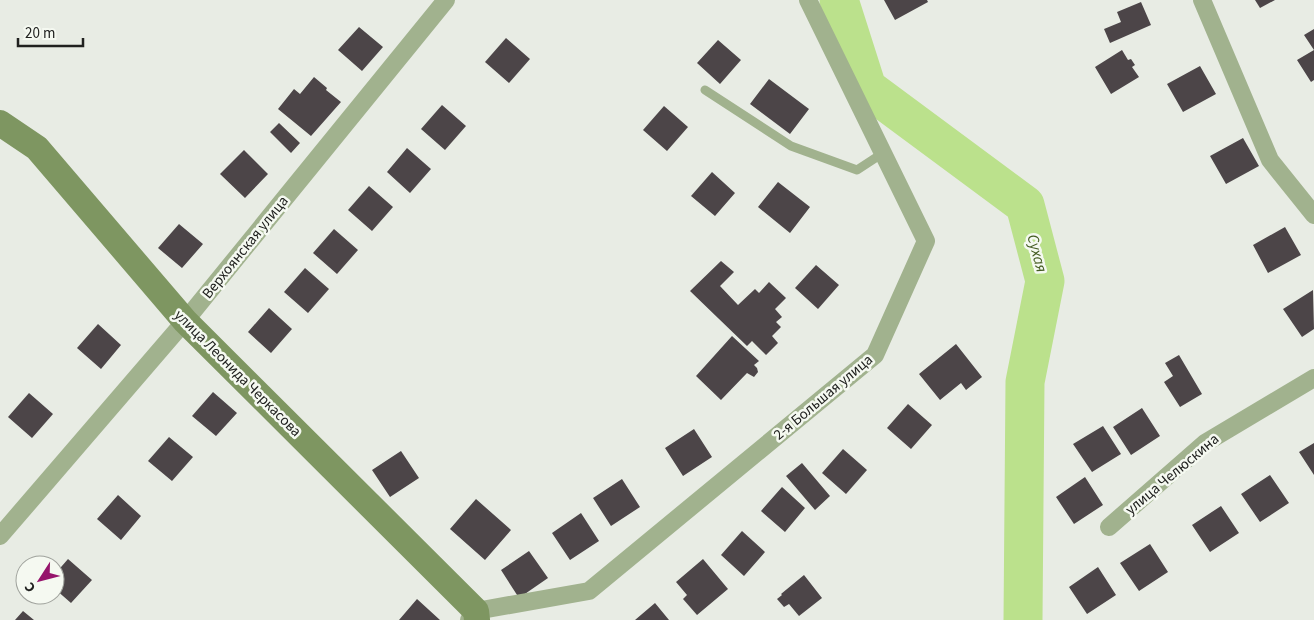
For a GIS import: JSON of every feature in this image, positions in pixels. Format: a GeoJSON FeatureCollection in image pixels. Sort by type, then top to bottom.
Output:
{"type":"FeatureCollection","features":[{"type":"Feature","properties":{"kind":"street","name":"Верхоянская улица"},"geometry":{"type":"LineString","coordinates":[[0,536],[185,322],[446,0]]}},
{"type":"Feature","properties":{"kind":"street","name":"2-я Большая улица"},"geometry":{"type":"LineString","coordinates":[[474,617],[589,592],[875,355],[926,242],[808,0]]}},
{"type":"Feature","properties":{"kind":"street"},"geometry":{"type":"LineString","coordinates":[[1202,0],[1270,160],[1314,215]]}},
{"type":"Feature","properties":{"kind":"street","name":"улица Леонида Черкасова"},"geometry":{"type":"LineString","coordinates":[[0,123],[37,148],[185,322],[474,617]]}},
{"type":"Feature","properties":{"kind":"street","name":"улица Челюскина"},"geometry":{"type":"LineString","coordinates":[[1109,527],[1205,443],[1314,378]]}},
{"type":"Feature","properties":{"kind":"lane"},"geometry":{"type":"LineString","coordinates":[[705,90],[800,150],[857,170],[883,153]]}},
{"type":"Feature","properties":{"kind":"building"},"geometry":{"type":"Polygon","coordinates":[[[884,0],[927,0],[928,2],[895,20],[884,0]]]}},
{"type":"Feature","properties":{"kind":"building"},"geometry":{"type":"Polygon","coordinates":[[[1255,0],[1275,0],[1260,8],[1255,0]]]}},
{"type":"Feature","properties":{"kind":"building"},"geometry":{"type":"Polygon","coordinates":[[[1141,2],[1151,25],[1110,43],[1104,29],[1121,22],[1117,12],[1141,2]]]}},
{"type":"Feature","properties":{"kind":"building"},"geometry":{"type":"Polygon","coordinates":[[[359,27],[383,47],[362,71],[338,50],[359,27]]]}},
{"type":"Feature","properties":{"kind":"building"},"geometry":{"type":"Polygon","coordinates":[[[1314,29],[1314,50],[1304,35],[1314,29]]]}},
{"type":"Feature","properties":{"kind":"building"},"geometry":{"type":"Polygon","coordinates":[[[506,38],[530,59],[509,83],[485,62],[506,38]]]}},
{"type":"Feature","properties":{"kind":"building"},"geometry":{"type":"Polygon","coordinates":[[[718,40],[741,60],[720,84],[697,63],[718,40]]]}},
{"type":"Feature","properties":{"kind":"building"},"geometry":{"type":"Polygon","coordinates":[[[1122,50],[1128,60],[1131,59],[1135,65],[1132,67],[1139,77],[1111,94],[1095,67],[1122,50]]]}},
{"type":"Feature","properties":{"kind":"building"},"geometry":{"type":"Polygon","coordinates":[[[1314,50],[1314,80],[1311,82],[1297,60],[1314,50]]]}},
{"type":"Feature","properties":{"kind":"building"},"geometry":{"type":"Polygon","coordinates":[[[1200,66],[1216,94],[1183,112],[1167,84],[1200,66]]]}},
{"type":"Feature","properties":{"kind":"building"},"geometry":{"type":"Polygon","coordinates":[[[314,77],[341,102],[311,136],[278,109],[294,89],[300,94],[314,77]]]}},
{"type":"Feature","properties":{"kind":"building"},"geometry":{"type":"Polygon","coordinates":[[[769,79],[809,109],[790,134],[750,104],[769,79]]]}},
{"type":"Feature","properties":{"kind":"building"},"geometry":{"type":"Polygon","coordinates":[[[442,105],[466,126],[445,150],[421,129],[442,105]]]}},
{"type":"Feature","properties":{"kind":"building"},"geometry":{"type":"Polygon","coordinates":[[[664,106],[688,127],[667,151],[643,130],[664,106]]]}},
{"type":"Feature","properties":{"kind":"building"},"geometry":{"type":"Polygon","coordinates":[[[279,123],[300,143],[291,153],[270,132],[279,123]]]}},
{"type":"Feature","properties":{"kind":"building"},"geometry":{"type":"Polygon","coordinates":[[[1243,138],[1259,166],[1226,184],[1210,156],[1243,138]]]}},
{"type":"Feature","properties":{"kind":"building"},"geometry":{"type":"Polygon","coordinates":[[[407,148],[431,169],[410,193],[387,172],[407,148]]]}},
{"type":"Feature","properties":{"kind":"building"},"geometry":{"type":"Polygon","coordinates":[[[244,150],[268,174],[245,198],[220,174],[244,150]]]}},
{"type":"Feature","properties":{"kind":"building"},"geometry":{"type":"Polygon","coordinates":[[[712,172],[735,193],[715,216],[691,196],[712,172]]]}},
{"type":"Feature","properties":{"kind":"building"},"geometry":{"type":"Polygon","coordinates":[[[778,182],[810,207],[790,233],[758,207],[778,182]]]}},
{"type":"Feature","properties":{"kind":"building"},"geometry":{"type":"Polygon","coordinates":[[[369,186],[393,207],[372,231],[348,210],[369,186]]]}},
{"type":"Feature","properties":{"kind":"building"},"geometry":{"type":"Polygon","coordinates":[[[179,224],[203,244],[182,268],[158,248],[179,224]]]}},
{"type":"Feature","properties":{"kind":"building"},"geometry":{"type":"Polygon","coordinates":[[[1285,227],[1301,255],[1268,273],[1253,245],[1285,227]]]}},
{"type":"Feature","properties":{"kind":"building"},"geometry":{"type":"Polygon","coordinates":[[[334,229],[358,250],[337,274],[313,253],[334,229]]]}},
{"type":"Feature","properties":{"kind":"building"},"geometry":{"type":"Polygon","coordinates":[[[721,261],[734,272],[720,286],[738,305],[755,289],[759,293],[769,282],[786,298],[775,309],[782,317],[776,322],[781,327],[772,336],[778,343],[766,355],[752,341],[747,346],[690,291],[721,261]]]}},
{"type":"Feature","properties":{"kind":"building"},"geometry":{"type":"Polygon","coordinates":[[[816,265],[839,285],[818,309],[795,288],[816,265]]]}},
{"type":"Feature","properties":{"kind":"building"},"geometry":{"type":"Polygon","coordinates":[[[305,268],[329,289],[308,313],[284,292],[305,268]]]}},
{"type":"Feature","properties":{"kind":"building"},"geometry":{"type":"Polygon","coordinates":[[[1313,290],[1314,329],[1302,337],[1283,309],[1313,290]]]}},
{"type":"Feature","properties":{"kind":"building"},"geometry":{"type":"Polygon","coordinates":[[[269,308],[292,329],[271,353],[248,332],[269,308]]]}},
{"type":"Feature","properties":{"kind":"building"},"geometry":{"type":"Polygon","coordinates":[[[98,324],[121,345],[101,369],[77,348],[98,324]]]}},
{"type":"Feature","properties":{"kind":"building"},"geometry":{"type":"Polygon","coordinates":[[[732,336],[759,361],[754,365],[758,372],[754,377],[747,373],[721,400],[696,376],[732,336]]]}},
{"type":"Feature","properties":{"kind":"building"},"geometry":{"type":"Polygon","coordinates":[[[956,344],[982,377],[966,390],[961,383],[940,400],[919,374],[956,344]]]}},
{"type":"Feature","properties":{"kind":"building"},"geometry":{"type":"Polygon","coordinates":[[[1179,355],[1202,394],[1180,407],[1164,382],[1173,376],[1165,363],[1179,355]]]}},
{"type":"Feature","properties":{"kind":"building"},"geometry":{"type":"Polygon","coordinates":[[[213,392],[237,413],[216,436],[192,416],[213,392]]]}},
{"type":"Feature","properties":{"kind":"building"},"geometry":{"type":"Polygon","coordinates":[[[29,393],[53,414],[32,438],[8,417],[29,393]]]}},
{"type":"Feature","properties":{"kind":"building"},"geometry":{"type":"Polygon","coordinates":[[[908,404],[932,425],[911,449],[887,428],[908,404]]]}},
{"type":"Feature","properties":{"kind":"building"},"geometry":{"type":"Polygon","coordinates":[[[1142,408],[1160,436],[1131,455],[1113,427],[1142,408]]]}},
{"type":"Feature","properties":{"kind":"building"},"geometry":{"type":"Polygon","coordinates":[[[1103,426],[1121,454],[1092,472],[1073,444],[1103,426]]]}},
{"type":"Feature","properties":{"kind":"building"},"geometry":{"type":"Polygon","coordinates":[[[694,429],[712,457],[683,476],[665,448],[694,429]]]}},
{"type":"Feature","properties":{"kind":"building"},"geometry":{"type":"Polygon","coordinates":[[[169,437],[193,457],[172,481],[148,461],[169,437]]]}},
{"type":"Feature","properties":{"kind":"building"},"geometry":{"type":"Polygon","coordinates":[[[1314,443],[1314,475],[1299,452],[1314,443]]]}},
{"type":"Feature","properties":{"kind":"building"},"geometry":{"type":"Polygon","coordinates":[[[843,449],[867,470],[846,494],[822,473],[843,449]]]}},
{"type":"Feature","properties":{"kind":"building"},"geometry":{"type":"Polygon","coordinates":[[[401,451],[419,478],[390,497],[372,470],[401,451]]]}},
{"type":"Feature","properties":{"kind":"building"},"geometry":{"type":"Polygon","coordinates":[[[802,463],[830,496],[815,510],[786,476],[802,463]]]}},
{"type":"Feature","properties":{"kind":"building"},"geometry":{"type":"Polygon","coordinates":[[[1270,475],[1289,503],[1260,522],[1241,494],[1270,475]]]}},
{"type":"Feature","properties":{"kind":"building"},"geometry":{"type":"Polygon","coordinates":[[[1085,477],[1103,505],[1074,524],[1056,497],[1085,477]]]}},
{"type":"Feature","properties":{"kind":"building"},"geometry":{"type":"Polygon","coordinates":[[[622,479],[640,507],[611,526],[593,498],[622,479]]]}},
{"type":"Feature","properties":{"kind":"building"},"geometry":{"type":"Polygon","coordinates":[[[782,487],[805,508],[785,532],[761,511],[782,487]]]}},
{"type":"Feature","properties":{"kind":"building"},"geometry":{"type":"Polygon","coordinates":[[[118,495],[141,516],[121,540],[97,519],[118,495]]]}},
{"type":"Feature","properties":{"kind":"building"},"geometry":{"type":"Polygon","coordinates":[[[476,499],[511,530],[485,560],[450,529],[476,499]]]}},
{"type":"Feature","properties":{"kind":"building"},"geometry":{"type":"Polygon","coordinates":[[[1221,506],[1239,533],[1210,552],[1192,525],[1221,506]]]}},
{"type":"Feature","properties":{"kind":"building"},"geometry":{"type":"Polygon","coordinates":[[[581,513],[599,541],[570,560],[552,533],[581,513]]]}},
{"type":"Feature","properties":{"kind":"building"},"geometry":{"type":"Polygon","coordinates":[[[742,531],[765,552],[744,576],[721,555],[742,531]]]}},
{"type":"Feature","properties":{"kind":"building"},"geometry":{"type":"Polygon","coordinates":[[[1150,544],[1168,572],[1139,591],[1120,563],[1150,544]]]}},
{"type":"Feature","properties":{"kind":"building"},"geometry":{"type":"Polygon","coordinates":[[[529,551],[548,578],[519,598],[501,570],[529,551]]]}},
{"type":"Feature","properties":{"kind":"building"},"geometry":{"type":"Polygon","coordinates":[[[68,559],[92,580],[71,603],[65,598],[65,562],[68,559]]]}},
{"type":"Feature","properties":{"kind":"building"},"geometry":{"type":"Polygon","coordinates":[[[703,559],[728,589],[697,615],[683,599],[687,595],[676,582],[703,559]]]}},
{"type":"Feature","properties":{"kind":"building"},"geometry":{"type":"Polygon","coordinates":[[[1098,567],[1116,595],[1087,614],[1069,587],[1098,567]]]}},
{"type":"Feature","properties":{"kind":"building"},"geometry":{"type":"Polygon","coordinates":[[[804,575],[822,598],[799,616],[789,604],[784,607],[777,599],[804,575]]]}},
{"type":"Feature","properties":{"kind":"building"},"geometry":{"type":"Polygon","coordinates":[[[417,599],[440,620],[399,620],[417,599]]]}},
{"type":"Feature","properties":{"kind":"building"},"geometry":{"type":"Polygon","coordinates":[[[655,603],[669,620],[635,620],[655,603]]]}},
{"type":"Feature","properties":{"kind":"building"},"geometry":{"type":"Polygon","coordinates":[[[23,611],[34,620],[15,620],[23,611]]]}},
{"type":"Feature","properties":{"kind":"waterway","name":"Сухая"},"geometry":{"type":"LineString","coordinates":[[839,0],[867,88],[1025,205],[1045,281],[1025,382],[1023,620]]}}]}
